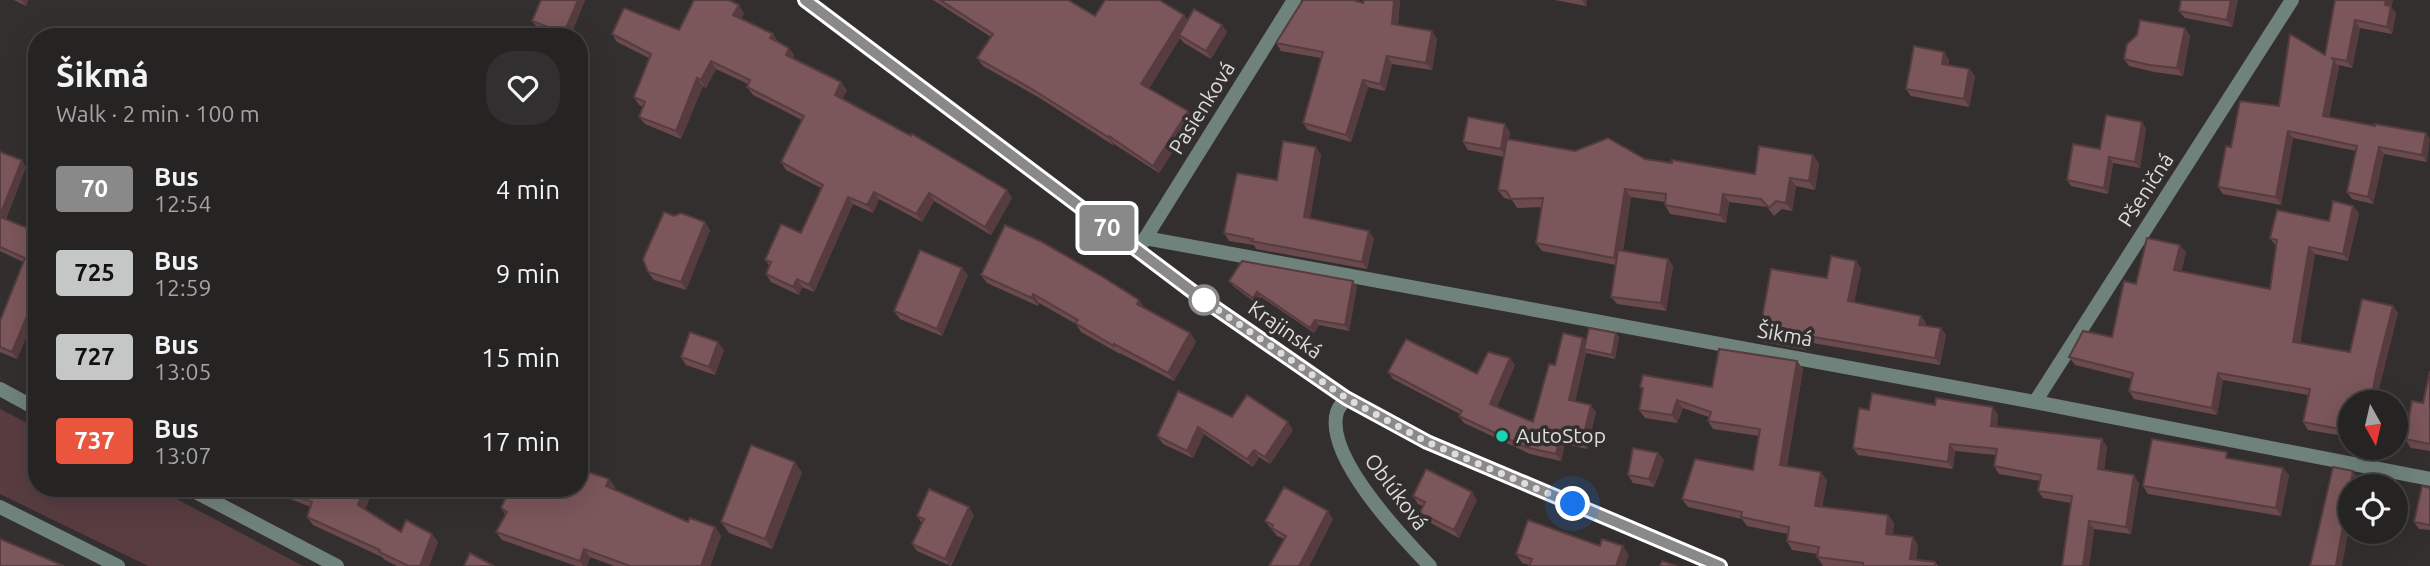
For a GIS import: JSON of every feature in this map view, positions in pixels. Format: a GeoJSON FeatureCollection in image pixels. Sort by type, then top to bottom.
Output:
{"type":"FeatureCollection","features":[{"type":"Feature","properties":{"kind":"street","name":"Krajinská"},"geometry":{"type":"LineString","coordinates":[[805,0],[1141,244],[1201,298],[1346,398],[1427,442],[1720,566]]}},
{"type":"Feature","properties":{"kind":"street","name":"Pasienková"},"geometry":{"type":"LineString","coordinates":[[1141,244],[1294,0]]}},
{"type":"Feature","properties":{"kind":"street","name":"Pšeničná"},"geometry":{"type":"LineString","coordinates":[[2035,402],[2292,0]]}},
{"type":"Feature","properties":{"kind":"street","name":"Šikmá"},"geometry":{"type":"LineString","coordinates":[[1141,244],[2035,402],[2430,478]]}},
{"type":"Feature","properties":{"kind":"street"},"geometry":{"type":"LineString","coordinates":[[0,389],[28,404]]}},
{"type":"Feature","properties":{"kind":"street","name":"Oblúková"},"geometry":{"type":"LineString","coordinates":[[1346,398],[1337,411],[1336,431],[1347,461],[1378,508],[1430,566]]}},
{"type":"Feature","properties":{"kind":"street"},"geometry":{"type":"LineString","coordinates":[[205,497],[337,566]]}},
{"type":"Feature","properties":{"kind":"street"},"geometry":{"type":"LineString","coordinates":[[0,507],[118,566]]}},
{"type":"Feature","properties":{"kind":"shaded area"},"geometry":{"type":"Polygon","coordinates":[[[0,409],[28,423],[28,497],[173,497],[303,566],[148,566],[0,494],[0,409]]]}},
{"type":"Feature","properties":{"kind":"building"},"geometry":{"type":"Polygon","coordinates":[[[541,0],[578,0],[566,28],[551,28],[532,21],[541,0]]]}},
{"type":"Feature","properties":{"kind":"building"},"geometry":{"type":"Polygon","coordinates":[[[694,0],[729,0],[739,5],[733,15],[773,34],[770,38],[789,48],[786,55],[841,82],[835,95],[911,136],[912,134],[1007,190],[985,227],[929,193],[916,214],[874,192],[867,205],[848,197],[809,285],[797,279],[793,287],[766,274],[771,262],[765,260],[781,224],[801,233],[823,185],[781,162],[804,116],[747,87],[750,80],[711,61],[701,80],[697,78],[676,131],[639,117],[645,102],[634,97],[651,54],[612,34],[624,8],[679,30],[694,0]]]}},
{"type":"Feature","properties":{"kind":"building"},"geometry":{"type":"Polygon","coordinates":[[[940,0],[1068,0],[1095,16],[1105,0],[1159,0],[1184,15],[1141,84],[1188,111],[1153,166],[1109,136],[977,58],[993,34],[940,0]]]}},
{"type":"Feature","properties":{"kind":"building"},"geometry":{"type":"Polygon","coordinates":[[[1303,0],[1353,0],[1363,3],[1364,0],[1394,0],[1392,24],[1432,31],[1426,63],[1387,56],[1380,84],[1363,80],[1346,135],[1303,123],[1323,52],[1276,43],[1303,0]]]}},
{"type":"Feature","properties":{"kind":"building"},"geometry":{"type":"Polygon","coordinates":[[[2181,0],[2231,0],[2227,20],[2179,11],[2181,0]]]}},
{"type":"Feature","properties":{"kind":"building"},"geometry":{"type":"Polygon","coordinates":[[[2335,0],[2386,0],[2385,5],[2391,6],[2387,27],[2355,20],[2347,61],[2331,58],[2334,60],[2323,116],[2426,133],[2422,155],[2379,147],[2368,197],[2347,192],[2357,146],[2288,131],[2276,197],[2218,187],[2226,146],[2231,147],[2240,101],[2279,106],[2290,34],[2325,55],[2335,0]]]}},
{"type":"Feature","properties":{"kind":"building"},"geometry":{"type":"Polygon","coordinates":[[[1194,9],[1222,25],[1206,51],[1179,35],[1194,9]]]}},
{"type":"Feature","properties":{"kind":"building"},"geometry":{"type":"Polygon","coordinates":[[[2140,20],[2185,28],[2177,68],[2124,59],[2127,44],[2137,35],[2140,20]]]}},
{"type":"Feature","properties":{"kind":"building"},"geometry":{"type":"Polygon","coordinates":[[[1914,46],[1944,52],[1942,64],[1969,69],[1964,99],[1906,89],[1914,46]]]}},
{"type":"Feature","properties":{"kind":"building"},"geometry":{"type":"Polygon","coordinates":[[[2106,115],[2142,122],[2135,162],[2109,157],[2104,188],[2067,180],[2073,144],[2100,149],[2106,115]]]}},
{"type":"Feature","properties":{"kind":"building"},"geometry":{"type":"Polygon","coordinates":[[[1468,117],[1505,124],[1501,149],[1463,142],[1468,117]]]}},
{"type":"Feature","properties":{"kind":"building"},"geometry":{"type":"Polygon","coordinates":[[[1608,138],[1645,159],[1672,163],[1672,160],[1755,174],[1759,146],[1813,155],[1809,181],[1790,178],[1786,203],[1776,201],[1769,208],[1761,199],[1723,194],[1720,215],[1665,205],[1666,194],[1625,189],[1614,258],[1536,243],[1543,198],[1511,199],[1506,191],[1498,190],[1507,139],[1575,151],[1608,138]]]}},
{"type":"Feature","properties":{"kind":"building"},"geometry":{"type":"Polygon","coordinates":[[[1283,141],[1316,147],[1304,217],[1369,231],[1362,262],[1251,241],[1253,239],[1224,233],[1237,173],[1277,180],[1283,141]]]}},
{"type":"Feature","properties":{"kind":"building"},"geometry":{"type":"Polygon","coordinates":[[[0,152],[22,160],[0,215],[0,152]]]}},
{"type":"Feature","properties":{"kind":"building"},"geometry":{"type":"Polygon","coordinates":[[[2333,201],[2353,206],[2343,254],[2309,247],[2293,342],[2350,352],[2362,299],[2393,306],[2373,390],[2338,390],[2338,429],[2303,422],[2310,389],[2218,373],[2212,408],[2129,391],[2133,373],[2069,357],[2083,331],[2112,337],[2124,281],[2136,284],[2147,238],[2180,245],[2174,270],[2270,289],[2277,240],[2270,238],[2277,210],[2329,221],[2333,201]]]}},
{"type":"Feature","properties":{"kind":"building"},"geometry":{"type":"Polygon","coordinates":[[[664,212],[674,216],[681,213],[705,222],[681,282],[648,272],[643,259],[664,212]]]}},
{"type":"Feature","properties":{"kind":"building"},"geometry":{"type":"Polygon","coordinates":[[[0,217],[28,228],[28,314],[12,352],[0,347],[0,321],[25,258],[0,247],[0,217]]]}},
{"type":"Feature","properties":{"kind":"building"},"geometry":{"type":"Polygon","coordinates":[[[1005,225],[1040,241],[1103,277],[1139,300],[1137,304],[1190,333],[1168,373],[1114,346],[1075,323],[1078,320],[1033,294],[1032,298],[981,275],[1005,225]]]}},
{"type":"Feature","properties":{"kind":"building"},"geometry":{"type":"Polygon","coordinates":[[[920,250],[962,268],[937,329],[894,311],[920,250]]]}},
{"type":"Feature","properties":{"kind":"building"},"geometry":{"type":"Polygon","coordinates":[[[1618,250],[1668,259],[1661,303],[1611,297],[1618,250]]]}},
{"type":"Feature","properties":{"kind":"building"},"geometry":{"type":"Polygon","coordinates":[[[1831,256],[1856,261],[1848,301],[1921,316],[1919,325],[1941,328],[1935,358],[1802,335],[1801,343],[1759,335],[1771,269],[1827,278],[1831,256]]]}},
{"type":"Feature","properties":{"kind":"building"},"geometry":{"type":"Polygon","coordinates":[[[1242,261],[1353,281],[1345,325],[1315,320],[1310,328],[1257,292],[1253,298],[1229,281],[1242,261]]]}},
{"type":"Feature","properties":{"kind":"building"},"geometry":{"type":"Polygon","coordinates":[[[1589,328],[1616,333],[1612,355],[1584,349],[1589,328]]]}},
{"type":"Feature","properties":{"kind":"building"},"geometry":{"type":"Polygon","coordinates":[[[690,332],[718,342],[709,367],[681,357],[690,332]]]}},
{"type":"Feature","properties":{"kind":"building"},"geometry":{"type":"Polygon","coordinates":[[[1563,333],[1583,338],[1569,400],[1591,405],[1582,442],[1560,437],[1556,454],[1525,447],[1459,416],[1462,411],[1388,372],[1406,339],[1477,374],[1488,352],[1510,358],[1490,404],[1533,422],[1549,364],[1555,365],[1563,333]]]}},
{"type":"Feature","properties":{"kind":"building"},"geometry":{"type":"Polygon","coordinates":[[[1719,349],[1797,361],[1780,465],[1821,472],[1815,506],[1888,515],[1886,534],[1913,537],[1910,559],[1935,562],[1935,566],[1863,566],[1863,563],[1817,557],[1819,547],[1787,541],[1789,527],[1741,517],[1742,512],[1682,499],[1695,459],[1753,470],[1760,429],[1708,421],[1711,412],[1677,400],[1672,415],[1639,410],[1643,388],[1640,387],[1643,375],[1712,387],[1719,349]]]}},
{"type":"Feature","properties":{"kind":"building"},"geometry":{"type":"Polygon","coordinates":[[[2430,371],[2430,444],[2408,440],[2412,401],[2423,403],[2430,371]]]}},
{"type":"Feature","properties":{"kind":"building"},"geometry":{"type":"Polygon","coordinates":[[[1178,391],[1232,417],[1247,395],[1288,422],[1265,457],[1254,450],[1247,459],[1198,427],[1187,451],[1157,436],[1178,391]]]}},
{"type":"Feature","properties":{"kind":"building"},"geometry":{"type":"Polygon","coordinates":[[[1872,393],[1935,405],[1936,398],[1993,407],[1991,426],[2102,439],[2098,469],[2134,475],[2126,527],[2089,521],[2083,566],[2062,566],[2072,496],[2038,491],[2041,475],[1994,466],[1997,449],[1950,444],[1948,462],[1853,448],[1859,408],[1869,410],[1872,393]]]}},
{"type":"Feature","properties":{"kind":"building"},"geometry":{"type":"Polygon","coordinates":[[[2152,439],[2227,452],[2226,458],[2283,468],[2276,508],[2143,486],[2152,439]]]}},
{"type":"Feature","properties":{"kind":"building"},"geometry":{"type":"Polygon","coordinates":[[[751,445],[795,462],[765,539],[721,522],[751,445]]]}},
{"type":"Feature","properties":{"kind":"building"},"geometry":{"type":"Polygon","coordinates":[[[1633,448],[1658,453],[1649,479],[1628,475],[1633,448]]]}},
{"type":"Feature","properties":{"kind":"building"},"geometry":{"type":"Polygon","coordinates":[[[2333,467],[2353,471],[2352,474],[2338,474],[2340,544],[2336,565],[2342,566],[2310,566],[2333,467]]]}},
{"type":"Feature","properties":{"kind":"building"},"geometry":{"type":"Polygon","coordinates":[[[1426,469],[1472,492],[1454,530],[1420,513],[1425,502],[1413,496],[1426,469]]]}},
{"type":"Feature","properties":{"kind":"building"},"geometry":{"type":"Polygon","coordinates":[[[588,472],[609,479],[606,486],[688,522],[690,518],[715,527],[701,566],[630,566],[584,549],[580,561],[496,532],[507,512],[501,508],[506,497],[588,497],[588,472]]]}},
{"type":"Feature","properties":{"kind":"building"},"geometry":{"type":"Polygon","coordinates":[[[2422,486],[2430,488],[2430,525],[2414,522],[2422,486]]]}},
{"type":"Feature","properties":{"kind":"building"},"geometry":{"type":"Polygon","coordinates":[[[1284,487],[1328,511],[1299,566],[1269,566],[1286,536],[1265,521],[1284,487]]]}},
{"type":"Feature","properties":{"kind":"building"},"geometry":{"type":"Polygon","coordinates":[[[929,489],[969,507],[945,559],[912,544],[924,519],[917,516],[929,489]]]}},
{"type":"Feature","properties":{"kind":"building"},"geometry":{"type":"Polygon","coordinates":[[[300,497],[361,497],[358,505],[401,532],[406,520],[432,534],[420,566],[409,566],[307,517],[312,502],[300,497]]]}},
{"type":"Feature","properties":{"kind":"building"},"geometry":{"type":"Polygon","coordinates":[[[1528,520],[1600,546],[1602,539],[1623,546],[1616,566],[1529,566],[1532,559],[1516,554],[1528,520]]]}},
{"type":"Feature","properties":{"kind":"building"},"geometry":{"type":"Polygon","coordinates":[[[0,539],[64,566],[0,566],[0,539]]]}},
{"type":"Feature","properties":{"kind":"building"},"geometry":{"type":"Polygon","coordinates":[[[470,553],[494,566],[464,566],[470,553]]]}},
{"type":"Feature","properties":{"kind":"building"},"geometry":{"type":"Polygon","coordinates":[[[1662,561],[1677,566],[1660,566],[1662,561]]]}},
{"type":"Feature","properties":{"kind":"bus line","name":"70"},"geometry":{"type":"LineString","coordinates":[[805,0],[1201,298],[1346,398],[1427,442],[1720,566]]}},
{"type":"Feature","properties":{"kind":"place","name":"AutoStop"},"geometry":{"type":"Point","coordinates":[1502,436]}},
{"type":"Feature","properties":{"kind":"route"},"geometry":{"type":"LineString","coordinates":[[1204,300],[1201,298],[1346,398],[1427,442],[1573,504]]}}]}
